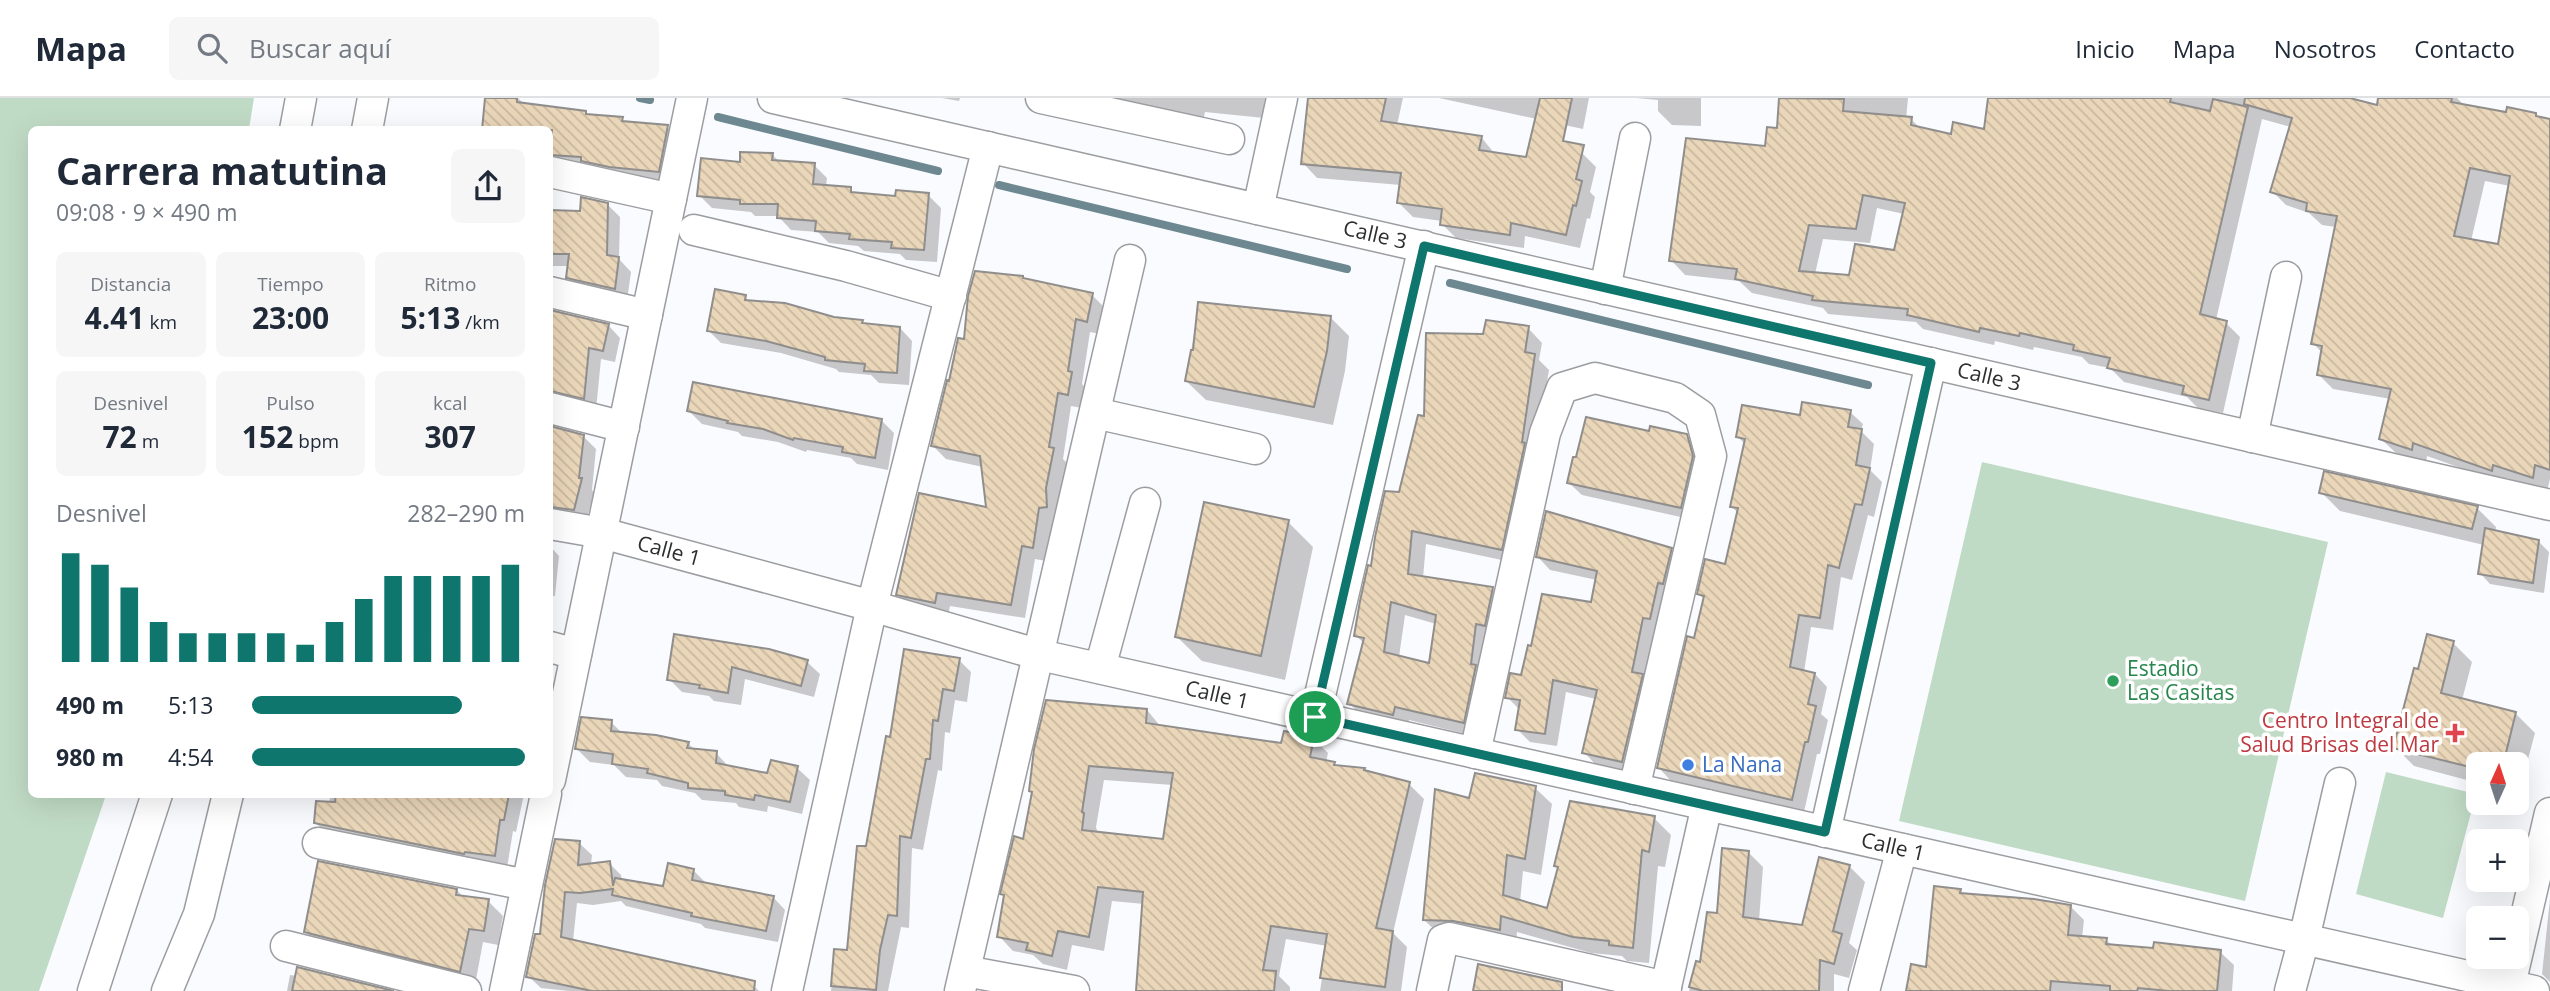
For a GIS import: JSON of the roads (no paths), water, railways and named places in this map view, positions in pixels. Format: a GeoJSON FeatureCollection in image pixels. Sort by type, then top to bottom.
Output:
{"type":"FeatureCollection","features":[{"type":"Feature","properties":{"kind":"street"},"geometry":{"type":"LineString","coordinates":[[296,126],[301,98]]}},
{"type":"Feature","properties":{"kind":"street"},"geometry":{"type":"LineString","coordinates":[[368,126],[373,98]]}},
{"type":"Feature","properties":{"kind":"street"},"geometry":{"type":"LineString","coordinates":[[553,743],[563,650],[602,533],[692,98]]}},
{"type":"Feature","properties":{"kind":"street","name":"Calle 3"},"geometry":{"type":"LineString","coordinates":[[773,98],[2550,505]]}},
{"type":"Feature","properties":{"kind":"street"},"geometry":{"type":"LineString","coordinates":[[1041,98],[1229,139]]}},
{"type":"Feature","properties":{"kind":"street"},"geometry":{"type":"LineString","coordinates":[[1258,209],[1282,98]]}},
{"type":"Feature","properties":{"kind":"street"},"geometry":{"type":"LineString","coordinates":[[1605,289],[1635,138]]}},
{"type":"Feature","properties":{"kind":"street"},"geometry":{"type":"LineString","coordinates":[[787,991],[872,606],[988,147]]}},
{"type":"Feature","properties":{"kind":"street"},"geometry":{"type":"LineString","coordinates":[[553,173],[671,199]]}},
{"type":"Feature","properties":{"kind":"street"},"geometry":{"type":"LineString","coordinates":[[694,230],[845,266],[951,296]]}},
{"type":"Feature","properties":{"kind":"street"},"geometry":{"type":"LineString","coordinates":[[1315,717],[1424,246]]}},
{"type":"Feature","properties":{"kind":"street"},"geometry":{"type":"LineString","coordinates":[[1074,991],[963,981],[1130,260]]}},
{"type":"Feature","properties":{"kind":"street"},"geometry":{"type":"LineString","coordinates":[[2252,437],[2286,277]]}},
{"type":"Feature","properties":{"kind":"street"},"geometry":{"type":"LineString","coordinates":[[553,293],[647,315]]}},
{"type":"Feature","properties":{"kind":"street"},"geometry":{"type":"LineString","coordinates":[[1825,832],[1931,363]]}},
{"type":"Feature","properties":{"kind":"street"},"geometry":{"type":"LineString","coordinates":[[1475,753],[1545,433],[1562,388],[1595,378],[1675,398],[1692,409],[1700,415],[1711,456],[1634,789]]}},
{"type":"Feature","properties":{"kind":"street"},"geometry":{"type":"LineString","coordinates":[[553,409],[624,427]]}},
{"type":"Feature","properties":{"kind":"street"},"geometry":{"type":"LineString","coordinates":[[1095,413],[1255,449]]}},
{"type":"Feature","properties":{"kind":"street"},"geometry":{"type":"LineString","coordinates":[[1100,668],[1145,503]]}},
{"type":"Feature","properties":{"kind":"street","name":"Calle 1"},"geometry":{"type":"LineString","coordinates":[[553,525],[602,533],[872,606],[1040,655],[2522,988]]}},
{"type":"Feature","properties":{"kind":"street"},"geometry":{"type":"LineString","coordinates":[[2290,991],[2340,783]]}},
{"type":"Feature","properties":{"kind":"street"},"geometry":{"type":"LineString","coordinates":[[93,991],[156,798]]}},
{"type":"Feature","properties":{"kind":"street"},"geometry":{"type":"LineString","coordinates":[[167,991],[199,914],[227,798]]}},
{"type":"Feature","properties":{"kind":"street"},"geometry":{"type":"LineString","coordinates":[[505,991],[545,798]]}},
{"type":"Feature","properties":{"kind":"street"},"geometry":{"type":"LineString","coordinates":[[1432,991],[1443,940],[1449,938],[1666,989],[1707,805]]}},
{"type":"Feature","properties":{"kind":"street"},"geometry":{"type":"LineString","coordinates":[[2522,988],[2550,813]]}},
{"type":"Feature","properties":{"kind":"street"},"geometry":{"type":"LineString","coordinates":[[318,844],[527,885]]}},
{"type":"Feature","properties":{"kind":"street"},"geometry":{"type":"LineString","coordinates":[[1864,991],[1902,849]]}},
{"type":"Feature","properties":{"kind":"street"},"geometry":{"type":"LineString","coordinates":[[286,946],[466,991]]}},
{"type":"Feature","properties":{"kind":"waterway"},"geometry":{"type":"LineString","coordinates":[[640,98],[650,100]]}},
{"type":"Feature","properties":{"kind":"waterway"},"geometry":{"type":"LineString","coordinates":[[718,117],[938,171]]}},
{"type":"Feature","properties":{"kind":"waterway"},"geometry":{"type":"LineString","coordinates":[[999,185],[1347,269]]}},
{"type":"Feature","properties":{"kind":"waterway"},"geometry":{"type":"LineString","coordinates":[[1450,283],[1868,385]]}},
{"type":"Feature","properties":{"kind":"place","name":"Estadio Las Casitas"},"geometry":{"type":"Point","coordinates":[2113,681]}},
{"type":"Feature","properties":{"kind":"place","name":"Centro Integral de Salud Brisas del Mar"},"geometry":{"type":"Point","coordinates":[2455,733]}},
{"type":"Feature","properties":{"kind":"place","name":"La Nana"},"geometry":{"type":"Point","coordinates":[1688,765]}}]}
